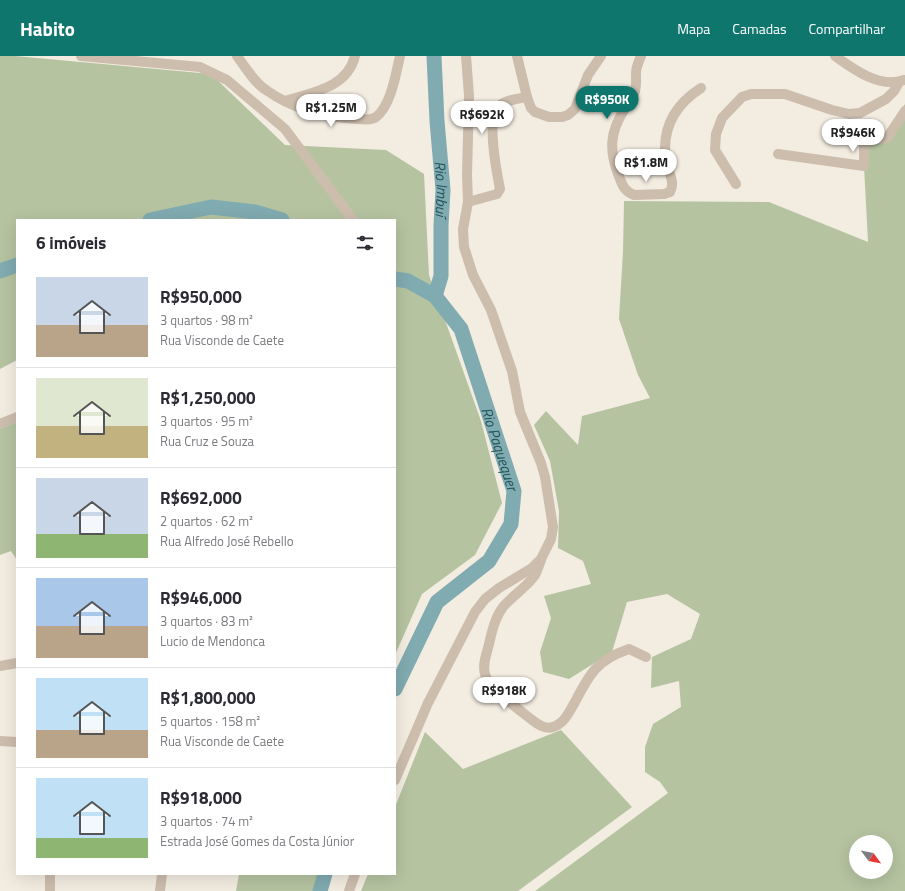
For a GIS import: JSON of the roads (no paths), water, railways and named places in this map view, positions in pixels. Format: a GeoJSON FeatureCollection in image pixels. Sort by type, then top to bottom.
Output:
{"type":"FeatureCollection","features":[{"type":"Feature","properties":{"kind":"street"},"geometry":{"type":"LineString","coordinates":[[81,56],[200,67],[227,80],[285,129],[352,219]]}},
{"type":"Feature","properties":{"kind":"street"},"geometry":{"type":"LineString","coordinates":[[236,56],[254,79],[265,90],[285,102],[308,111],[338,119],[369,120],[375,117],[388,102],[400,56]]}},
{"type":"Feature","properties":{"kind":"street"},"geometry":{"type":"LineString","coordinates":[[285,102],[338,82],[349,70],[355,56]]}},
{"type":"Feature","properties":{"kind":"street"},"geometry":{"type":"LineString","coordinates":[[466,56],[468,96],[468,202],[462,236],[467,260],[499,330],[512,371],[522,417],[541,463],[545,476],[552,527],[551,539],[533,578],[502,608],[493,624],[484,665],[485,673],[488,681],[530,718],[542,726],[550,729],[562,723],[588,678],[598,665],[610,657],[629,649],[646,657]]}},
{"type":"Feature","properties":{"kind":"street"},"geometry":{"type":"LineString","coordinates":[[517,56],[531,108],[535,112],[549,117],[562,117],[568,115],[574,109],[588,76],[601,56]]}},
{"type":"Feature","properties":{"kind":"street"},"geometry":{"type":"LineString","coordinates":[[641,56],[636,72],[634,94],[614,131],[612,143],[613,161],[623,188],[626,191],[634,195],[664,194],[670,192],[673,188],[673,182],[664,144],[667,131],[673,115],[692,94],[701,88]]}},
{"type":"Feature","properties":{"kind":"street"},"geometry":{"type":"LineString","coordinates":[[835,56],[864,74],[879,80],[902,81]]}},
{"type":"Feature","properties":{"kind":"street"},"geometry":{"type":"LineString","coordinates":[[736,184],[715,150],[716,134],[722,118],[742,97],[751,94],[785,94],[832,110],[849,114],[860,113],[886,100],[902,81]]}},
{"type":"Feature","properties":{"kind":"street"},"geometry":{"type":"LineString","coordinates":[[468,202],[497,194],[499,192],[500,189],[493,144],[494,114],[496,109],[501,104],[527,97]]}},
{"type":"Feature","properties":{"kind":"street"},"geometry":{"type":"LineString","coordinates":[[778,154],[864,166],[864,141],[887,138],[905,111]]}},
{"type":"Feature","properties":{"kind":"street"},"geometry":{"type":"LineString","coordinates":[[0,424],[16,417]]}},
{"type":"Feature","properties":{"kind":"street"},"geometry":{"type":"LineString","coordinates":[[396,778],[428,702],[475,612],[485,599],[499,588],[532,568],[541,558]]}},
{"type":"Feature","properties":{"kind":"street"},"geometry":{"type":"LineString","coordinates":[[0,666],[16,663]]}},
{"type":"Feature","properties":{"kind":"street"},"geometry":{"type":"LineString","coordinates":[[0,741],[16,742]]}},
{"type":"Feature","properties":{"kind":"street"},"geometry":{"type":"LineString","coordinates":[[50,875],[50,891]]}},
{"type":"Feature","properties":{"kind":"street"},"geometry":{"type":"LineString","coordinates":[[160,891],[162,875]]}},
{"type":"Feature","properties":{"kind":"street"},"geometry":{"type":"LineString","coordinates":[[349,891],[355,875]]}},
{"type":"Feature","properties":{"kind":"waterway","name":"Rio Imbuí"},"geometry":{"type":"LineString","coordinates":[[434,56],[437,121],[443,190],[441,276],[435,296]]}},
{"type":"Feature","properties":{"kind":"waterway","name":"Rio Paquequer"},"geometry":{"type":"LineString","coordinates":[[155,219],[211,207],[255,212],[279,219]]}},
{"type":"Feature","properties":{"kind":"waterway","name":"Rio Paquequer"},"geometry":{"type":"LineString","coordinates":[[0,271],[16,265]]}},
{"type":"Feature","properties":{"kind":"waterway","name":"Rio Paquequer"},"geometry":{"type":"LineString","coordinates":[[396,279],[408,281],[435,296],[461,329],[514,491],[511,524],[489,561],[437,602],[396,687]]}},
{"type":"Feature","properties":{"kind":"waterway","name":"Rio Paquequer"},"geometry":{"type":"LineString","coordinates":[[320,891],[325,875]]}}]}
